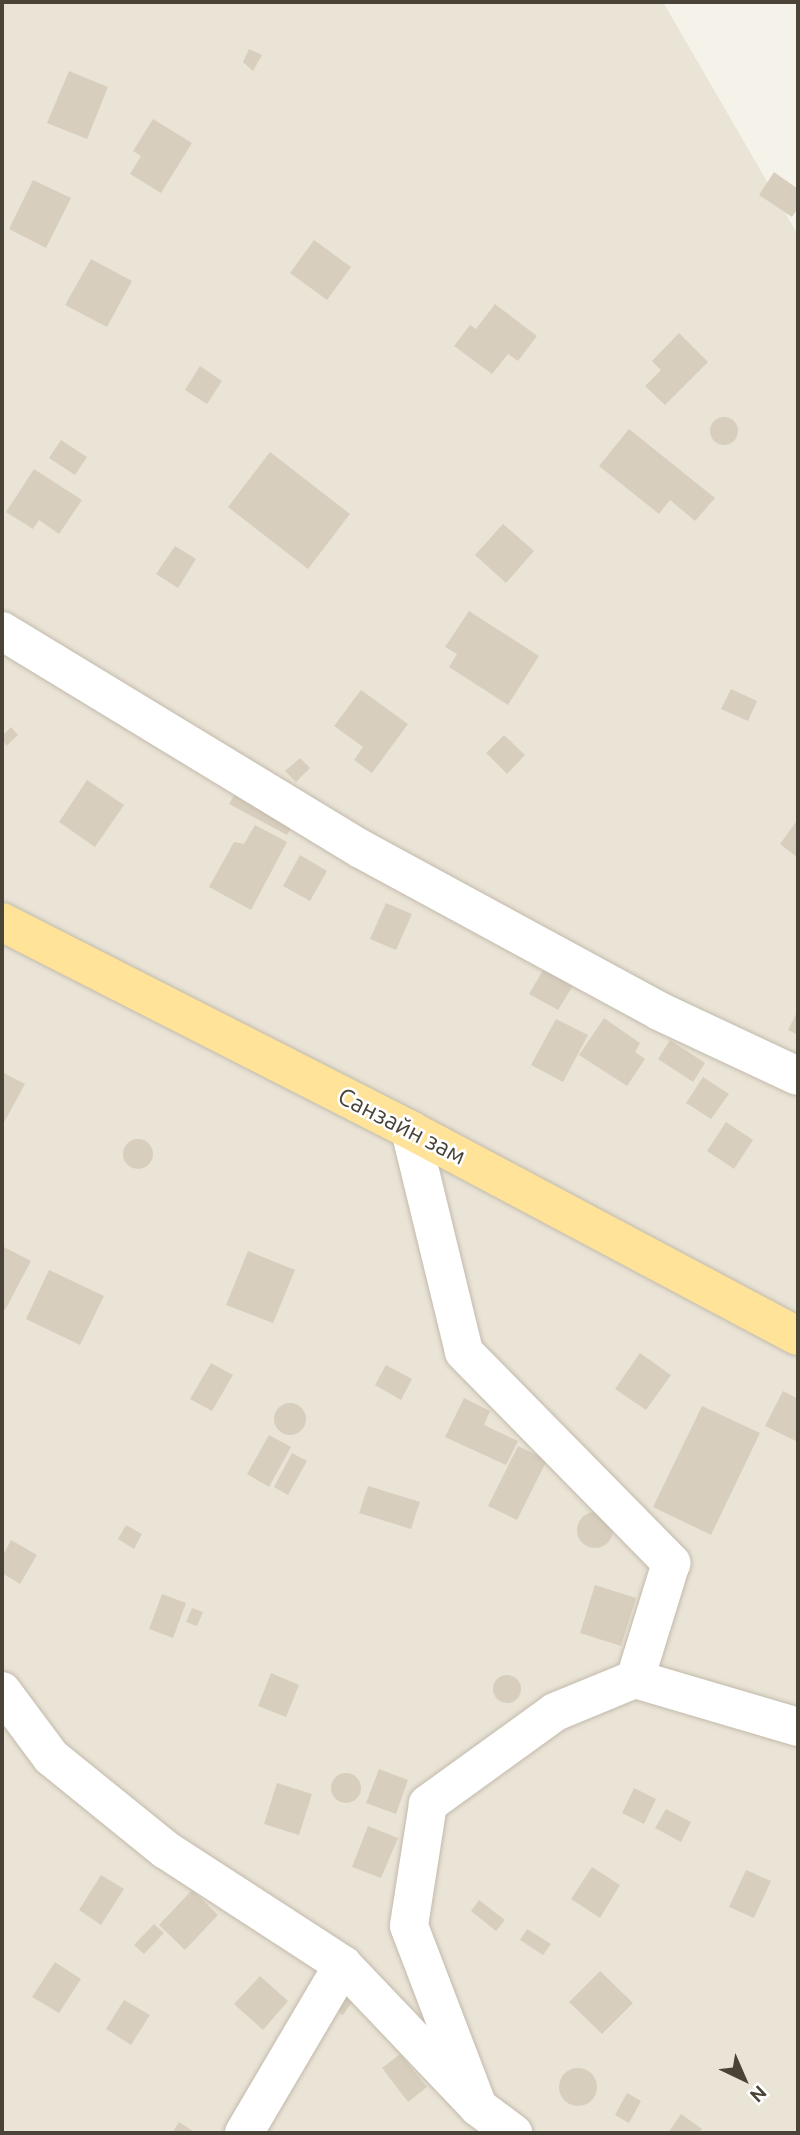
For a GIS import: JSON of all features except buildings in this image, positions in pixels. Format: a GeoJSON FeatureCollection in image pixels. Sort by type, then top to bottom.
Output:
{"type":"FeatureCollection","features":[{"type":"Feature","properties":{"kind":"main road","name":"Санзайн зам"},"geometry":{"type":"LineString","coordinates":[[2,922],[410,1129],[798,1336]]}},
{"type":"Feature","properties":{"kind":"street"},"geometry":{"type":"LineString","coordinates":[[2,631],[361,849],[659,1011],[798,1076]]}},
{"type":"Feature","properties":{"kind":"street"},"geometry":{"type":"LineString","coordinates":[[410,1129],[464,1352],[671,1563],[635,1679]]}},
{"type":"Feature","properties":{"kind":"street"},"geometry":{"type":"LineString","coordinates":[[470,2120],[409,1926],[428,1804],[555,1712],[635,1679],[798,1727]]}},
{"type":"Feature","properties":{"kind":"street"},"geometry":{"type":"LineString","coordinates":[[2,1691],[51,1757],[166,1850],[343,1965],[470,2120],[513,2133]]}},
{"type":"Feature","properties":{"kind":"street"},"geometry":{"type":"LineString","coordinates":[[244,2133],[343,1965]]}},
{"type":"Feature","properties":{"kind":"shaded area"},"geometry":{"type":"Polygon","coordinates":[[[2,2],[663,2],[798,235],[798,2133],[2,2133],[2,2]]]}}]}
